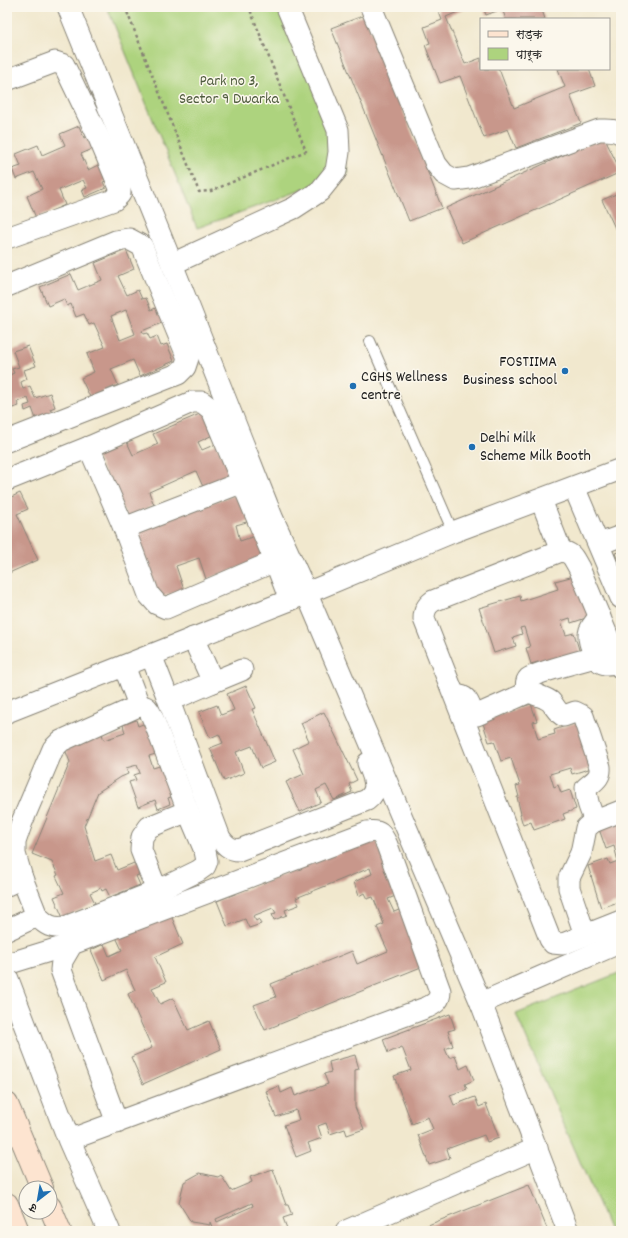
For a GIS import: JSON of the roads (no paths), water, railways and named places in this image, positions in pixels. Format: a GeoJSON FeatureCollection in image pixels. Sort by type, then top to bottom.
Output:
{"type":"FeatureCollection","features":[{"type":"Feature","properties":{"kind":"main road"},"geometry":{"type":"LineString","coordinates":[[7,1104],[39,1180]]}},
{"type":"Feature","properties":{"kind":"main road"},"geometry":{"type":"LineString","coordinates":[[7,1204],[18,1231]]}},
{"type":"Feature","properties":{"kind":"main road"},"geometry":{"type":"LineString","coordinates":[[55,1220],[60,1231]]}},
{"type":"Feature","properties":{"kind":"street"},"geometry":{"type":"LineString","coordinates":[[7,238],[114,200],[120,194],[109,134],[68,7]]}},
{"type":"Feature","properties":{"kind":"street"},"geometry":{"type":"LineString","coordinates":[[172,264],[294,208],[320,191],[336,171],[339,152],[338,130],[287,7]]}},
{"type":"Feature","properties":{"kind":"street"},"geometry":{"type":"LineString","coordinates":[[371,7],[436,164],[444,174],[455,180],[469,178],[599,130],[609,130],[621,134]]}},
{"type":"Feature","properties":{"kind":"street"},"geometry":{"type":"LineString","coordinates":[[7,80],[55,62],[64,65],[109,134],[172,264],[272,517],[298,596],[382,790],[481,1003],[568,1231]]}},
{"type":"Feature","properties":{"kind":"street"},"geometry":{"type":"LineString","coordinates":[[7,286],[116,241],[129,239],[142,246],[188,358],[185,367],[178,374],[7,441]]}},
{"type":"Feature","properties":{"kind":"street"},"geometry":{"type":"LineString","coordinates":[[7,480],[89,447],[192,402],[202,402],[212,410],[275,561],[298,596]]}},
{"type":"Feature","properties":{"kind":"street"},"geometry":{"type":"LineString","coordinates":[[89,447],[124,528],[149,596],[157,604],[166,608],[275,561]]}},
{"type":"Feature","properties":{"kind":"street"},"geometry":{"type":"LineString","coordinates":[[7,712],[298,596],[453,532],[621,469]]}},
{"type":"Feature","properties":{"kind":"street"},"geometry":{"type":"LineString","coordinates":[[124,528],[243,482]]}},
{"type":"Feature","properties":{"kind":"street"},"geometry":{"type":"LineString","coordinates":[[574,487],[621,598]]}},
{"type":"Feature","properties":{"kind":"street"},"geometry":{"type":"LineString","coordinates":[[541,500],[561,551]]}},
{"type":"Feature","properties":{"kind":"street"},"geometry":{"type":"LineString","coordinates":[[599,544],[621,536]]}},
{"type":"Feature","properties":{"kind":"street"},"geometry":{"type":"LineString","coordinates":[[600,617],[592,625],[588,637],[595,657],[604,664],[620,665],[600,617],[574,558],[568,552],[561,551],[433,601],[427,606],[424,619],[550,939],[553,943],[564,944],[621,921]]}},
{"type":"Feature","properties":{"kind":"street"},"geometry":{"type":"LineString","coordinates":[[193,638],[213,682]]}},
{"type":"Feature","properties":{"kind":"street"},"geometry":{"type":"LineString","coordinates":[[151,655],[220,838],[233,850],[239,850],[367,800],[382,790]]}},
{"type":"Feature","properties":{"kind":"street"},"geometry":{"type":"LineString","coordinates":[[529,692],[527,689],[527,683],[530,678],[595,657]]}},
{"type":"Feature","properties":{"kind":"street"},"geometry":{"type":"LineString","coordinates":[[124,666],[139,705]]}},
{"type":"Feature","properties":{"kind":"street"},"geometry":{"type":"LineString","coordinates":[[169,701],[242,670]]}},
{"type":"Feature","properties":{"kind":"street"},"geometry":{"type":"LineString","coordinates":[[455,698],[460,696],[464,697],[468,701],[473,714],[478,715],[532,692],[541,698],[547,698],[560,714],[564,716],[575,712],[583,716],[600,767],[600,774],[597,779],[586,788],[586,797],[595,821]]}},
{"type":"Feature","properties":{"kind":"street"},"geometry":{"type":"LineString","coordinates":[[139,705],[144,706],[152,716],[188,811],[206,851],[207,861],[205,866],[198,871],[157,891],[65,927],[51,927],[37,916],[14,881],[15,842],[22,822],[53,749],[61,741],[139,705]]}},
{"type":"Feature","properties":{"kind":"street"},"geometry":{"type":"LineString","coordinates":[[346,708],[375,782],[382,790]]}},
{"type":"Feature","properties":{"kind":"street"},"geometry":{"type":"LineString","coordinates":[[157,891],[141,850],[142,836],[149,827],[188,811]]}},
{"type":"Feature","properties":{"kind":"street"},"geometry":{"type":"LineString","coordinates":[[585,935],[569,888],[569,878],[581,853],[586,828],[589,824],[621,811]]}},
{"type":"Feature","properties":{"kind":"street"},"geometry":{"type":"LineString","coordinates":[[7,964],[72,944],[367,832],[374,831],[380,833],[384,837],[440,991],[438,1001],[428,1007],[69,1140]]}},
{"type":"Feature","properties":{"kind":"street"},"geometry":{"type":"LineString","coordinates":[[7,930],[37,916]]}},
{"type":"Feature","properties":{"kind":"street"},"geometry":{"type":"LineString","coordinates":[[481,1003],[621,942]]}},
{"type":"Feature","properties":{"kind":"street"},"geometry":{"type":"LineString","coordinates":[[72,944],[62,961],[60,970],[117,1123]]}},
{"type":"Feature","properties":{"kind":"street"},"geometry":{"type":"LineString","coordinates":[[7,978],[69,1140],[109,1231]]}},
{"type":"Feature","properties":{"kind":"street"},"geometry":{"type":"LineString","coordinates":[[346,1231],[537,1148]]}},
{"type":"Feature","properties":{"kind":"lane"},"geometry":{"type":"LineString","coordinates":[[370,341],[453,532]]}},
{"type":"Feature","properties":{"kind":"place","name":"FOSTIIMA Business school"},"geometry":{"type":"Point","coordinates":[565,371]}},
{"type":"Feature","properties":{"kind":"place","name":"CGHS Wellness centre"},"geometry":{"type":"Point","coordinates":[353,386]}},
{"type":"Feature","properties":{"kind":"place","name":"Delhi Milk Scheme Milk Booth"},"geometry":{"type":"Point","coordinates":[472,447]}},
{"type":"Feature","properties":{"kind":"park label","name":"Park no 3, Sector 9 Dwarka"},"geometry":{"type":"Point","coordinates":[229,90]}}]}
